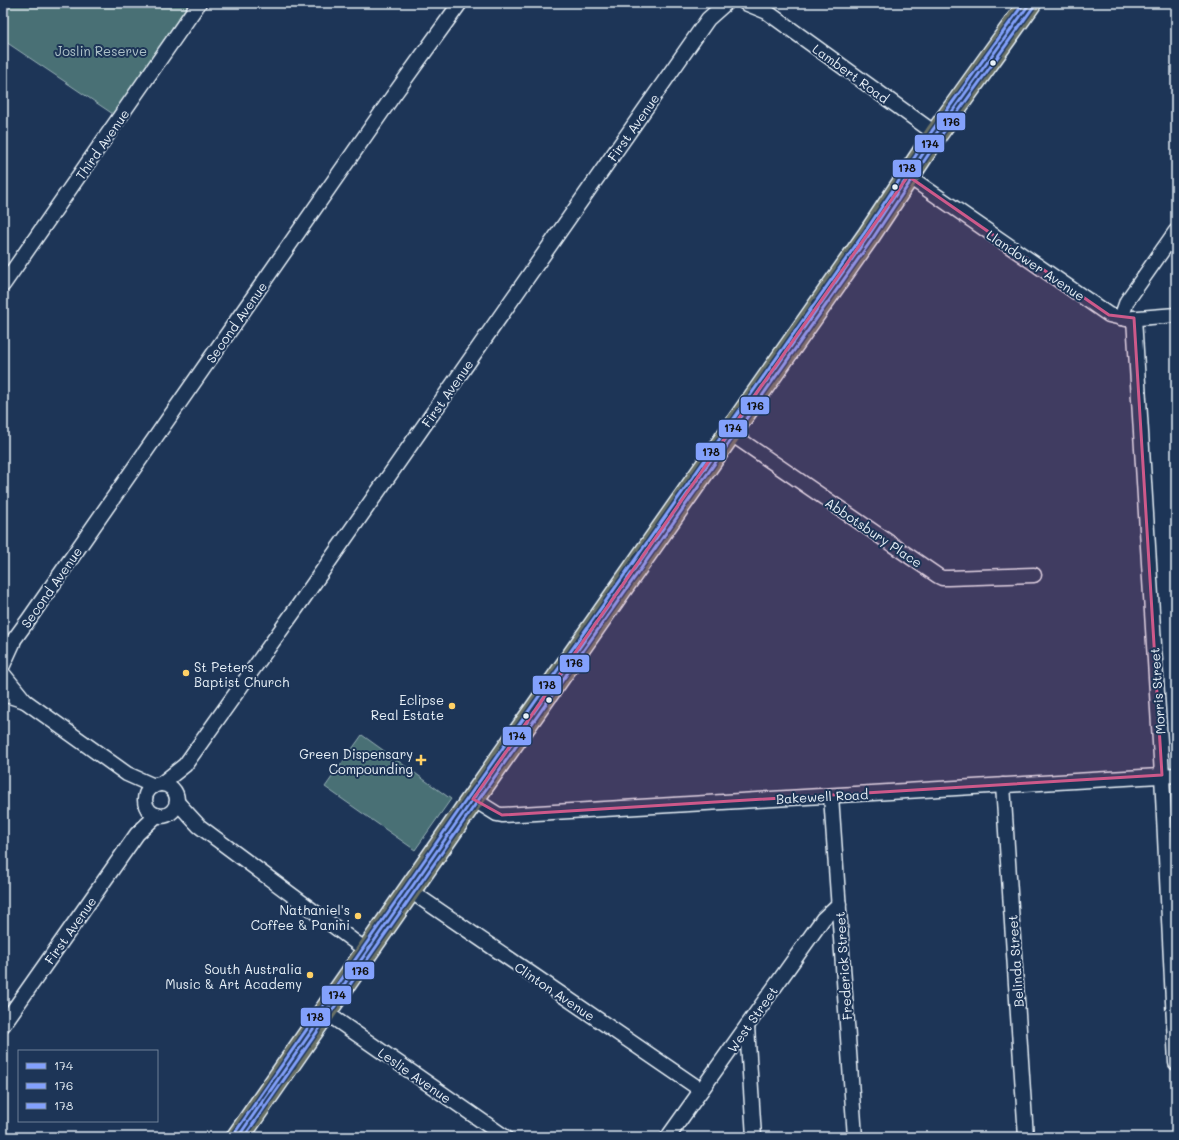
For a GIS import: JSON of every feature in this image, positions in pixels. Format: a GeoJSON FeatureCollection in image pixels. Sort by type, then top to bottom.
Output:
{"type":"FeatureCollection","features":[{"type":"Feature","properties":{"kind":"main road"},"geometry":{"type":"LineString","coordinates":[[238,1137],[409,890],[869,235],[936,134],[1030,3]]}},
{"type":"Feature","properties":{"kind":"street","name":"Third Avenue"},"geometry":{"type":"LineString","coordinates":[[3,285],[199,3]]}},
{"type":"Feature","properties":{"kind":"street","name":"Second Avenue"},"geometry":{"type":"LineString","coordinates":[[3,650],[13,640],[29,619],[393,96],[460,3]]}},
{"type":"Feature","properties":{"kind":"street","name":"First Avenue"},"geometry":{"type":"LineString","coordinates":[[708,19],[714,3]]}},
{"type":"Feature","properties":{"kind":"street","name":"First Avenue"},"geometry":{"type":"LineString","coordinates":[[176,798],[185,766],[708,19],[726,3]]}},
{"type":"Feature","properties":{"kind":"street","name":"Lambert Road"},"geometry":{"type":"LineString","coordinates":[[745,3],[763,8],[936,134]]}},
{"type":"Feature","properties":{"kind":"street","name":"Llandower Avenue"},"geometry":{"type":"LineString","coordinates":[[908,176],[1109,315],[1127,318],[1176,315]]}},
{"type":"Feature","properties":{"kind":"street"},"geometry":{"type":"LineString","coordinates":[[1127,318],[1127,301],[1176,231]]}},
{"type":"Feature","properties":{"kind":"street","name":"Morris Street"},"geometry":{"type":"LineString","coordinates":[[1127,318],[1169,775],[1176,1063]]}},
{"type":"Feature","properties":{"kind":"street","name":"Abbotsbury Place"},"geometry":{"type":"LineString","coordinates":[[730,433],[942,578],[1034,575]]}},
{"type":"Feature","properties":{"kind":"street","name":"Second Avenue"},"geometry":{"type":"LineString","coordinates":[[3,672],[13,640]]}},
{"type":"Feature","properties":{"kind":"street"},"geometry":{"type":"LineString","coordinates":[[3,672],[25,701],[127,774],[154,808],[199,826]]}},
{"type":"Feature","properties":{"kind":"street"},"geometry":{"type":"LineString","coordinates":[[3,694],[25,701]]}},
{"type":"Feature","properties":{"kind":"street","name":"First Avenue"},"geometry":{"type":"LineString","coordinates":[[158,785],[185,766]]}},
{"type":"Feature","properties":{"kind":"street"},"geometry":{"type":"LineString","coordinates":[[127,774],[158,785],[167,785],[173,789],[176,798],[199,826],[367,951]]}},
{"type":"Feature","properties":{"kind":"street","name":"Bakewell Road"},"geometry":{"type":"LineString","coordinates":[[473,799],[497,814],[502,815],[1169,775]]}},
{"type":"Feature","properties":{"kind":"street"},"geometry":{"type":"LineString","coordinates":[[154,808],[150,788],[158,785]]}},
{"type":"Feature","properties":{"kind":"street","name":"Belinda Street"},"geometry":{"type":"LineString","coordinates":[[1003,785],[1026,1137]]}},
{"type":"Feature","properties":{"kind":"street","name":"Frederick Street"},"geometry":{"type":"LineString","coordinates":[[831,796],[855,1137]]}},
{"type":"Feature","properties":{"kind":"street"},"geometry":{"type":"LineString","coordinates":[[154,808],[172,811],[176,798]]}},
{"type":"Feature","properties":{"kind":"street","name":"First Avenue"},"geometry":{"type":"LineString","coordinates":[[3,1025],[154,808]]}},
{"type":"Feature","properties":{"kind":"street","name":"Clinton Avenue"},"geometry":{"type":"LineString","coordinates":[[409,890],[701,1090]]}},
{"type":"Feature","properties":{"kind":"street","name":"West Street"},"geometry":{"type":"LineString","coordinates":[[668,1137],[823,919],[839,904]]}},
{"type":"Feature","properties":{"kind":"street","name":"Leslie Avenue"},"geometry":{"type":"LineString","coordinates":[[325,1012],[505,1137]]}},
{"type":"Feature","properties":{"kind":"street"},"geometry":{"type":"LineString","coordinates":[[747,1026],[754,1137]]}},
{"type":"Feature","properties":{"kind":"highlighted area"},"geometry":{"type":"Polygon","coordinates":[[[908,176],[1109,315],[1134,318],[1162,775],[502,815],[473,799],[908,176]]]}},
{"type":"Feature","properties":{"kind":"green space","name":"Joslin Reserve"},"geometry":{"type":"Polygon","coordinates":[[[3,3],[189,3],[113,114],[3,40],[3,3]]]}},
{"type":"Feature","properties":{"kind":"green space"},"geometry":{"type":"Polygon","coordinates":[[[362,735],[451,799],[415,850],[325,787],[362,735]]]}},
{"type":"Feature","properties":{"kind":"transit line","name":"178"},"geometry":{"type":"LineString","coordinates":[[234,1134],[865,232],[932,131],[1024,3]]}},
{"type":"Feature","properties":{"kind":"transit line","name":"174"},"geometry":{"type":"LineString","coordinates":[[238,1137],[869,235],[936,134],[1030,3]]}},
{"type":"Feature","properties":{"kind":"transit line","name":"176"},"geometry":{"type":"LineString","coordinates":[[244,1137],[873,238],[940,137],[1034,6]]}},
{"type":"Feature","properties":{"kind":"place","name":"St Peters Baptist Church"},"geometry":{"type":"Point","coordinates":[186,673]}},
{"type":"Feature","properties":{"kind":"place","name":"Eclipse Real Estate"},"geometry":{"type":"Point","coordinates":[452,706]}},
{"type":"Feature","properties":{"kind":"place","name":"Green Dispensary Compounding"},"geometry":{"type":"Point","coordinates":[421,760]}},
{"type":"Feature","properties":{"kind":"place","name":"Nathaniel's Coffee & Panini"},"geometry":{"type":"Point","coordinates":[358,916]}},
{"type":"Feature","properties":{"kind":"place","name":"South Australia Music & Art Academy"},"geometry":{"type":"Point","coordinates":[310,975]}}]}
